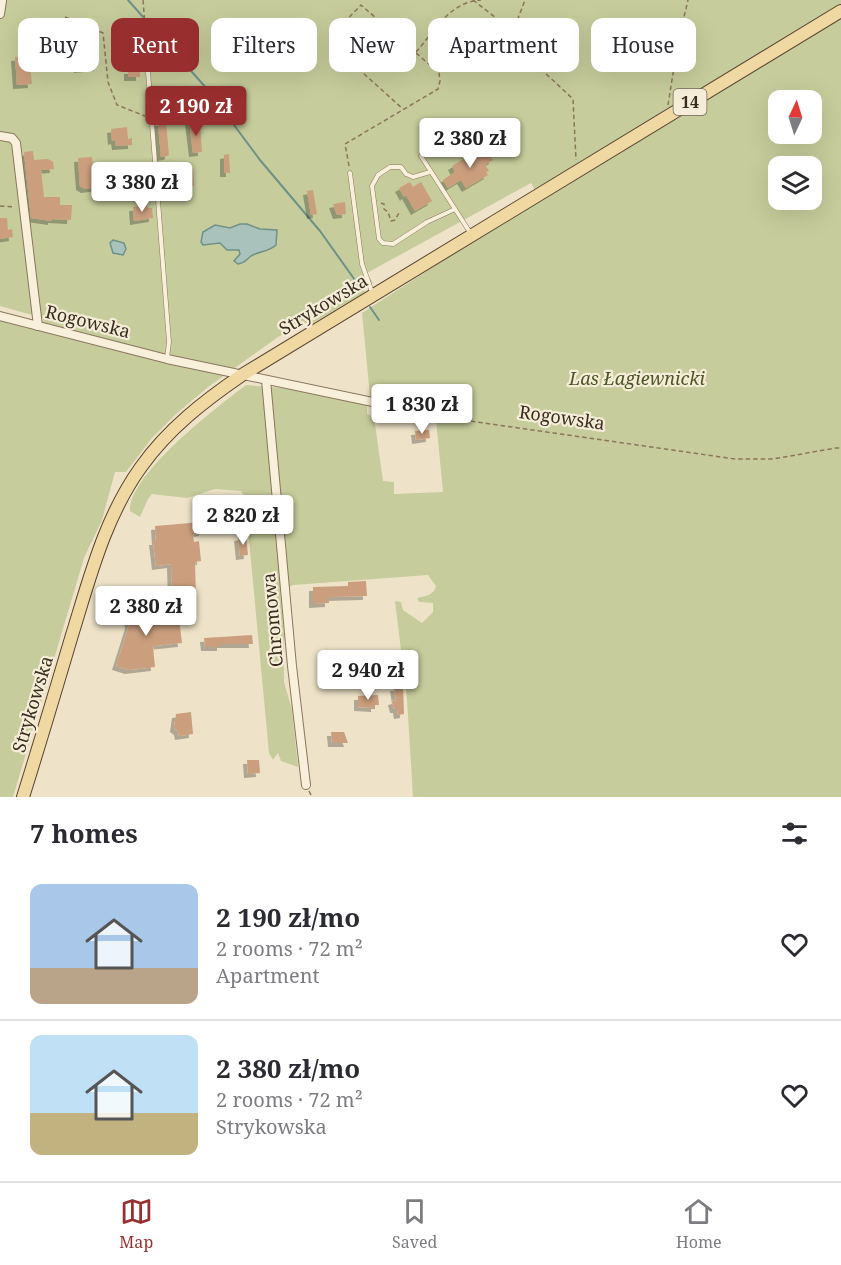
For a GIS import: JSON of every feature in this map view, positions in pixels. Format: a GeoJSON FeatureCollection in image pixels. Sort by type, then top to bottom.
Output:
{"type":"FeatureCollection","features":[{"type":"Feature","properties":{"kind":"main road","name":"Strykowska"},"geometry":{"type":"LineString","coordinates":[[23,797],[94,563],[114,512],[140,467],[162,441],[195,409],[242,375],[841,10]]}},
{"type":"Feature","properties":{"kind":"street"},"geometry":{"type":"LineString","coordinates":[[0,14],[2,1]]}},
{"type":"Feature","properties":{"kind":"street"},"geometry":{"type":"LineString","coordinates":[[0,136],[12,138],[16,143],[38,326]]}},
{"type":"Feature","properties":{"kind":"street","name":"Rogowska"},"geometry":{"type":"LineString","coordinates":[[0,316],[167,359],[449,418]]}},
{"type":"Feature","properties":{"kind":"street","name":"Chromowa"},"geometry":{"type":"LineString","coordinates":[[266,380],[292,666],[306,785]]}},
{"type":"Feature","properties":{"kind":"lane"},"geometry":{"type":"LineString","coordinates":[[148,72],[170,342],[167,359]]}},
{"type":"Feature","properties":{"kind":"lane"},"geometry":{"type":"LineString","coordinates":[[471,235],[421,159],[422,155],[474,125]]}},
{"type":"Feature","properties":{"kind":"lane"},"geometry":{"type":"LineString","coordinates":[[430,172],[413,177],[406,174],[400,167],[387,168],[373,182],[376,234],[379,239],[393,244],[427,222],[455,209]]}},
{"type":"Feature","properties":{"kind":"lane"},"geometry":{"type":"LineString","coordinates":[[350,174],[362,264],[373,295]]}},
{"type":"Feature","properties":{"kind":"path"},"geometry":{"type":"LineString","coordinates":[[143,0],[144,18]]}},
{"type":"Feature","properties":{"kind":"path"},"geometry":{"type":"LineString","coordinates":[[350,174],[345,144],[440,87],[439,73],[416,52],[444,18],[460,5],[473,0],[481,0]]}},
{"type":"Feature","properties":{"kind":"path"},"geometry":{"type":"LineString","coordinates":[[473,0],[496,18]]}},
{"type":"Feature","properties":{"kind":"path"},"geometry":{"type":"LineString","coordinates":[[518,18],[525,0]]}},
{"type":"Feature","properties":{"kind":"path"},"geometry":{"type":"LineString","coordinates":[[666,117],[678,42],[688,0]]}},
{"type":"Feature","properties":{"kind":"path"},"geometry":{"type":"LineString","coordinates":[[348,18],[361,5],[376,18]]}},
{"type":"Feature","properties":{"kind":"path"},"geometry":{"type":"LineString","coordinates":[[65,17],[104,33],[108,82],[117,105],[153,119]]}},
{"type":"Feature","properties":{"kind":"path"},"geometry":{"type":"LineString","coordinates":[[361,72],[403,109]]}},
{"type":"Feature","properties":{"kind":"path"},"geometry":{"type":"LineString","coordinates":[[544,72],[573,99],[576,171]]}},
{"type":"Feature","properties":{"kind":"path"},"geometry":{"type":"LineString","coordinates":[[374,205],[383,203],[391,221],[396,220],[400,211]]}},
{"type":"Feature","properties":{"kind":"path"},"geometry":{"type":"LineString","coordinates":[[0,206],[24,207]]}},
{"type":"Feature","properties":{"kind":"path","name":"Rogowska"},"geometry":{"type":"LineString","coordinates":[[449,418],[735,459],[773,459],[841,448]]}},
{"type":"Feature","properties":{"kind":"green space","name":"Las Łagiewnicki"},"geometry":{"type":"Polygon","coordinates":[[[0,0],[841,0],[841,797],[413,797],[407,699],[395,601],[401,602],[403,610],[422,623],[433,612],[433,603],[419,602],[417,598],[429,595],[435,589],[436,586],[428,575],[293,585],[280,592],[284,636],[284,682],[292,710],[298,767],[281,761],[278,753],[273,760],[269,753],[245,497],[241,491],[215,489],[187,498],[152,494],[140,517],[130,511],[134,496],[159,461],[196,425],[246,385],[283,388],[367,404],[367,414],[374,417],[383,481],[394,482],[394,494],[443,492],[435,409],[370,396],[362,313],[540,198],[531,183],[367,273],[373,283],[363,289],[365,292],[313,323],[305,323],[278,337],[208,387],[152,438],[126,472],[115,472],[102,520],[84,558],[13,797],[0,797],[0,320],[45,331],[43,318],[0,306],[0,0]],[[684,98],[658,114],[676,120],[702,104],[684,98]]]}},
{"type":"Feature","properties":{"kind":"water"},"geometry":{"type":"Polygon","coordinates":[[[240,224],[277,230],[276,245],[238,264],[234,261],[240,254],[239,250],[227,250],[220,243],[203,245],[201,242],[203,232],[215,225],[230,228],[240,224]]]}},
{"type":"Feature","properties":{"kind":"water"},"geometry":{"type":"Polygon","coordinates":[[[113,240],[124,243],[126,249],[123,255],[113,253],[110,243],[113,240]]]}},
{"type":"Feature","properties":{"kind":"building"},"geometry":{"type":"Polygon","coordinates":[[[15,57],[18,57],[18,72],[31,72],[32,84],[17,85],[15,57]]]}},
{"type":"Feature","properties":{"kind":"building"},"geometry":{"type":"Polygon","coordinates":[[[128,72],[140,72],[140,77],[128,77],[128,72]]]}},
{"type":"Feature","properties":{"kind":"building"},"geometry":{"type":"Polygon","coordinates":[[[170,100],[176,100],[177,114],[171,115],[170,100]]]}},
{"type":"Feature","properties":{"kind":"building"},"geometry":{"type":"Polygon","coordinates":[[[189,120],[200,124],[202,152],[193,153],[189,120]]]}},
{"type":"Feature","properties":{"kind":"building"},"geometry":{"type":"Polygon","coordinates":[[[158,122],[166,122],[169,155],[167,156],[161,157],[158,122]]]}},
{"type":"Feature","properties":{"kind":"building"},"geometry":{"type":"Polygon","coordinates":[[[127,127],[128,139],[132,138],[132,145],[116,146],[115,140],[112,141],[111,129],[127,127]]]}},
{"type":"Feature","properties":{"kind":"building"},"geometry":{"type":"Polygon","coordinates":[[[484,146],[493,160],[485,165],[489,171],[486,172],[488,175],[466,188],[461,180],[448,188],[443,180],[455,172],[452,166],[484,146]]]}},
{"type":"Feature","properties":{"kind":"building"},"geometry":{"type":"Polygon","coordinates":[[[33,151],[34,160],[48,159],[53,162],[54,169],[41,170],[44,197],[60,197],[60,205],[72,205],[71,220],[52,219],[52,221],[31,218],[24,152],[33,151]]]}},
{"type":"Feature","properties":{"kind":"building"},"geometry":{"type":"Polygon","coordinates":[[[229,154],[230,173],[224,173],[224,155],[229,154]]]}},
{"type":"Feature","properties":{"kind":"building"},"geometry":{"type":"Polygon","coordinates":[[[92,157],[94,179],[109,177],[109,197],[102,197],[101,187],[85,189],[80,186],[78,158],[92,157]]]}},
{"type":"Feature","properties":{"kind":"building"},"geometry":{"type":"Polygon","coordinates":[[[139,165],[140,180],[128,181],[126,166],[139,165]]]}},
{"type":"Feature","properties":{"kind":"building"},"geometry":{"type":"Polygon","coordinates":[[[193,168],[194,186],[182,186],[177,181],[176,174],[187,173],[187,169],[193,168]]]}},
{"type":"Feature","properties":{"kind":"building"},"geometry":{"type":"Polygon","coordinates":[[[410,182],[413,187],[421,182],[432,201],[415,211],[399,188],[410,182]]]}},
{"type":"Feature","properties":{"kind":"building"},"geometry":{"type":"Polygon","coordinates":[[[313,190],[317,214],[311,215],[307,191],[313,190]]]}},
{"type":"Feature","properties":{"kind":"building"},"geometry":{"type":"Polygon","coordinates":[[[345,202],[346,214],[337,215],[333,204],[345,202]]]}},
{"type":"Feature","properties":{"kind":"building"},"geometry":{"type":"Polygon","coordinates":[[[133,207],[152,208],[153,218],[134,221],[133,207]]]}},
{"type":"Feature","properties":{"kind":"building"},"geometry":{"type":"Polygon","coordinates":[[[0,218],[7,218],[8,230],[12,229],[13,237],[0,239],[0,218]]]}},
{"type":"Feature","properties":{"kind":"building"},"geometry":{"type":"Polygon","coordinates":[[[429,430],[430,438],[416,440],[415,431],[429,430]]]}},
{"type":"Feature","properties":{"kind":"building"},"geometry":{"type":"Polygon","coordinates":[[[255,517],[255,521],[235,525],[234,518],[255,517]]]}},
{"type":"Feature","properties":{"kind":"building"},"geometry":{"type":"Polygon","coordinates":[[[202,522],[203,532],[193,534],[194,542],[199,541],[201,561],[195,562],[196,596],[172,597],[171,564],[156,566],[153,541],[156,541],[155,526],[202,522]]]}},
{"type":"Feature","properties":{"kind":"building"},"geometry":{"type":"Polygon","coordinates":[[[246,536],[248,555],[240,556],[238,537],[246,536]]]}},
{"type":"Feature","properties":{"kind":"building"},"geometry":{"type":"Polygon","coordinates":[[[366,581],[367,596],[329,597],[329,603],[313,604],[313,587],[348,586],[348,582],[366,581]]]}},
{"type":"Feature","properties":{"kind":"building"},"geometry":{"type":"Polygon","coordinates":[[[148,600],[151,622],[179,618],[182,643],[153,646],[155,667],[129,670],[116,666],[129,625],[126,602],[148,600]]]}},
{"type":"Feature","properties":{"kind":"building"},"geometry":{"type":"Polygon","coordinates":[[[252,635],[253,644],[221,644],[221,647],[205,647],[204,638],[252,635]]]}},
{"type":"Feature","properties":{"kind":"building"},"geometry":{"type":"Polygon","coordinates":[[[375,662],[375,666],[379,666],[380,674],[370,675],[369,663],[375,662]]]}},
{"type":"Feature","properties":{"kind":"building"},"geometry":{"type":"Polygon","coordinates":[[[403,686],[404,714],[398,715],[392,701],[396,700],[394,687],[403,686]]]}},
{"type":"Feature","properties":{"kind":"building"},"geometry":{"type":"Polygon","coordinates":[[[378,695],[379,705],[375,705],[375,708],[358,707],[358,696],[378,695]]]}},
{"type":"Feature","properties":{"kind":"building"},"geometry":{"type":"Polygon","coordinates":[[[191,712],[193,734],[179,736],[178,731],[174,728],[176,714],[191,712]]]}},
{"type":"Feature","properties":{"kind":"building"},"geometry":{"type":"Polygon","coordinates":[[[331,732],[344,732],[348,743],[332,743],[331,732]]]}},
{"type":"Feature","properties":{"kind":"building"},"geometry":{"type":"Polygon","coordinates":[[[247,760],[259,760],[260,773],[248,774],[247,760]]]}},
{"type":"Feature","properties":{"kind":"waterway"},"geometry":{"type":"LineString","coordinates":[[128,0],[208,90],[260,160],[320,231],[362,290]]}},
{"type":"Feature","properties":{"kind":"waterway"},"geometry":{"type":"LineString","coordinates":[[370,307],[379,320]]}}]}
